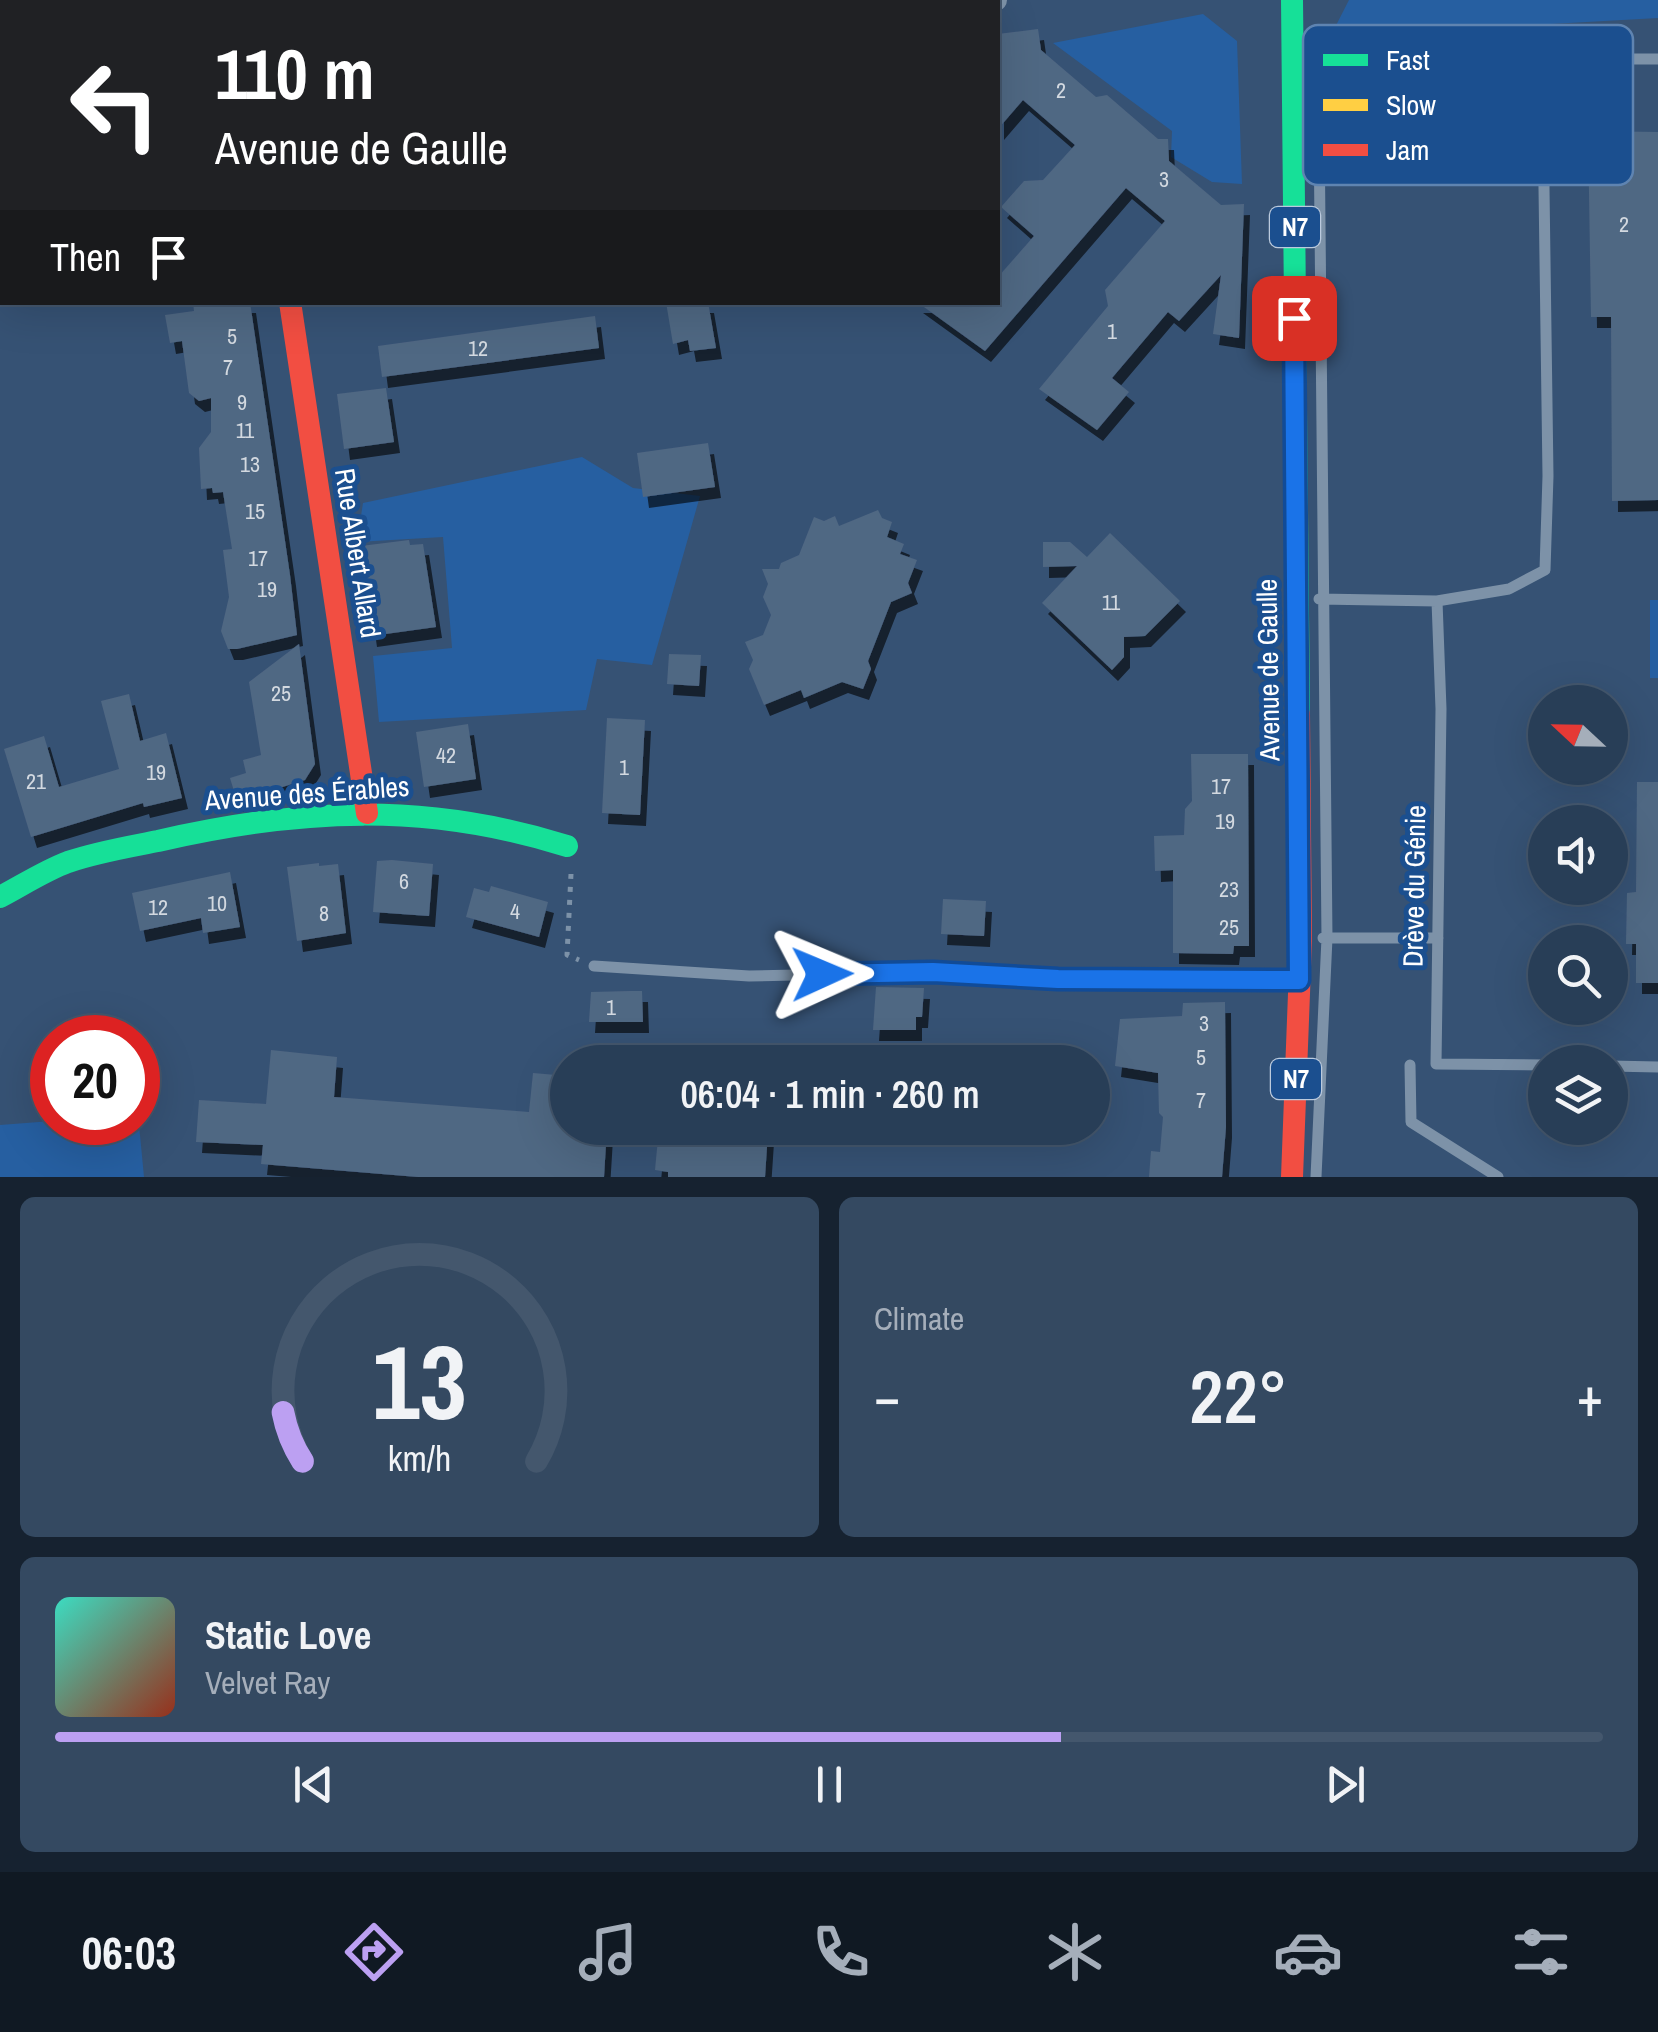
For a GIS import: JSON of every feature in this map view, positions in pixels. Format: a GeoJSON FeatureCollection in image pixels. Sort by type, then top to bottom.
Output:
{"type":"FeatureCollection","features":[{"type":"Feature","properties":{"kind":"main road","name":"Avenue de Gaulle"},"geometry":{"type":"LineString","coordinates":[[1292,0],[1299,980]]}},
{"type":"Feature","properties":{"kind":"main road","name":"Rue Albert Allard"},"geometry":{"type":"LineString","coordinates":[[290,305],[367,813]]}},
{"type":"Feature","properties":{"kind":"main road","name":"Avenue des Érables"},"geometry":{"type":"LineString","coordinates":[[0,897],[69,862],[209,827],[367,813],[438,814],[520,829],[566,846]]}},
{"type":"Feature","properties":{"kind":"main road","name":"N7"},"geometry":{"type":"LineString","coordinates":[[1292,1177],[1299,980]]}},
{"type":"Feature","properties":{"kind":"lane"},"geometry":{"type":"LineString","coordinates":[[1295,100],[1303,107]]}},
{"type":"Feature","properties":{"kind":"lane"},"geometry":{"type":"LineString","coordinates":[[1316,1177],[1327,938],[1320,185]]}},
{"type":"Feature","properties":{"kind":"lane"},"geometry":{"type":"LineString","coordinates":[[1296,600],[1437,601],[1509,589],[1545,570],[1548,476],[1544,185]]}},
{"type":"Feature","properties":{"kind":"lane","name":"Drève du Génie"},"geometry":{"type":"LineString","coordinates":[[1437,601],[1441,709],[1436,1064],[1528,1066]]}},
{"type":"Feature","properties":{"kind":"lane"},"geometry":{"type":"LineString","coordinates":[[1300,938],[1438,938]]}},
{"type":"Feature","properties":{"kind":"lane"},"geometry":{"type":"LineString","coordinates":[[594,966],[749,976],[933,972],[1058,979],[1299,980]]}},
{"type":"Feature","properties":{"kind":"lane"},"geometry":{"type":"LineString","coordinates":[[1410,1065],[1411,1122],[1498,1177]]}},
{"type":"Feature","properties":{"kind":"lane"},"geometry":{"type":"LineString","coordinates":[[1628,1066],[1658,1067]]}},
{"type":"Feature","properties":{"kind":"path"},"geometry":{"type":"LineString","coordinates":[[566,846],[572,877],[567,954],[594,966]]}},
{"type":"Feature","properties":{"kind":"shaded area"},"geometry":{"type":"Polygon","coordinates":[[[1349,0],[1658,0],[1658,18],[1534,25],[1336,25],[1349,0]]]}},
{"type":"Feature","properties":{"kind":"shaded area"},"geometry":{"type":"Polygon","coordinates":[[[1203,14],[1237,41],[1242,184],[1212,182],[1171,157],[1172,131],[1053,43],[1203,14]]]}},
{"type":"Feature","properties":{"kind":"shaded area"},"geometry":{"type":"Polygon","coordinates":[[[582,457],[633,488],[700,496],[652,665],[597,659],[586,710],[379,722],[373,656],[452,648],[443,537],[357,542],[363,503],[582,457]]]}},
{"type":"Feature","properties":{"kind":"shaded area"},"geometry":{"type":"Polygon","coordinates":[[[1650,600],[1658,600],[1658,678],[1650,678],[1650,600]]]}},
{"type":"Feature","properties":{"kind":"shaded area"},"geometry":{"type":"Polygon","coordinates":[[[30,1123],[30,1145],[141,1145],[144,1177],[0,1177],[0,1125],[30,1123]]]}},
{"type":"Feature","properties":{"kind":"building"},"geometry":{"type":"Polygon","coordinates":[[[1038,29],[1041,50],[1096,97],[1107,95],[1158,139],[1168,139],[1169,161],[1221,205],[1244,204],[1239,338],[1213,334],[1221,275],[1179,321],[1168,312],[1112,378],[1129,392],[1097,430],[1039,389],[1108,306],[1105,290],[1165,221],[1126,188],[985,351],[921,305],[1000,305],[1000,275],[1034,236],[1001,207],[1024,181],[1043,180],[1075,145],[1023,100],[1000,127],[1000,34],[1038,29]]]}},
{"type":"Feature","properties":{"kind":"building"},"geometry":{"type":"Polygon","coordinates":[[[1633,132],[1658,132],[1658,500],[1612,501],[1611,317],[1591,317],[1589,185],[1633,185],[1633,132]]]}},
{"type":"Feature","properties":{"kind":"building"},"geometry":{"type":"Polygon","coordinates":[[[193,305],[250,305],[290,575],[297,635],[237,649],[228,649],[221,631],[229,597],[223,550],[232,549],[223,492],[201,489],[199,448],[211,432],[211,398],[199,401],[189,393],[182,341],[170,343],[165,315],[194,311],[193,305]]]}},
{"type":"Feature","properties":{"kind":"building"},"geometry":{"type":"Polygon","coordinates":[[[666,305],[709,305],[716,348],[690,351],[688,340],[673,344],[666,305]]]}},
{"type":"Feature","properties":{"kind":"building"},"geometry":{"type":"Polygon","coordinates":[[[595,316],[599,348],[382,377],[378,346],[595,316]]]}},
{"type":"Feature","properties":{"kind":"building"},"geometry":{"type":"Polygon","coordinates":[[[386,388],[394,442],[344,449],[337,394],[386,388]]]}},
{"type":"Feature","properties":{"kind":"building"},"geometry":{"type":"Polygon","coordinates":[[[708,443],[715,487],[643,497],[637,453],[708,443]]]}},
{"type":"Feature","properties":{"kind":"building"},"geometry":{"type":"Polygon","coordinates":[[[878,510],[882,518],[892,522],[887,537],[904,544],[900,554],[917,560],[908,583],[912,593],[891,602],[868,661],[871,669],[863,689],[842,682],[804,698],[801,690],[764,705],[749,669],[753,660],[745,642],[763,635],[771,615],[763,597],[768,584],[762,569],[779,569],[781,563],[799,555],[814,517],[824,521],[835,516],[839,526],[878,510]]]}},
{"type":"Feature","properties":{"kind":"building"},"geometry":{"type":"Polygon","coordinates":[[[1110,533],[1180,601],[1145,636],[1124,637],[1124,657],[1112,670],[1042,603],[1077,566],[1043,567],[1043,542],[1070,542],[1087,557],[1110,533]]]}},
{"type":"Feature","properties":{"kind":"building"},"geometry":{"type":"Polygon","coordinates":[[[409,540],[410,545],[423,544],[436,627],[371,636],[361,546],[409,540]]]}},
{"type":"Feature","properties":{"kind":"building"},"geometry":{"type":"Polygon","coordinates":[[[299,644],[315,764],[305,780],[237,801],[230,778],[246,773],[243,760],[261,755],[249,682],[299,644]]]}},
{"type":"Feature","properties":{"kind":"building"},"geometry":{"type":"Polygon","coordinates":[[[669,654],[701,655],[699,686],[667,684],[669,654]]]}},
{"type":"Feature","properties":{"kind":"building"},"geometry":{"type":"Polygon","coordinates":[[[129,694],[140,741],[166,733],[182,798],[144,807],[143,803],[31,837],[4,749],[44,736],[59,787],[119,769],[101,701],[129,694]]]}},
{"type":"Feature","properties":{"kind":"building"},"geometry":{"type":"Polygon","coordinates":[[[607,718],[645,720],[640,815],[602,813],[607,718]]]}},
{"type":"Feature","properties":{"kind":"building"},"geometry":{"type":"Polygon","coordinates":[[[468,724],[476,779],[424,787],[416,732],[468,724]]]}},
{"type":"Feature","properties":{"kind":"building"},"geometry":{"type":"Polygon","coordinates":[[[1191,754],[1248,754],[1249,946],[1234,946],[1233,954],[1173,953],[1173,870],[1155,871],[1154,836],[1184,835],[1185,809],[1192,801],[1191,754]]]}},
{"type":"Feature","properties":{"kind":"building"},"geometry":{"type":"Polygon","coordinates":[[[1637,782],[1658,782],[1658,983],[1636,983],[1636,944],[1628,944],[1626,925],[1628,893],[1636,892],[1637,782]]]}},
{"type":"Feature","properties":{"kind":"building"},"geometry":{"type":"Polygon","coordinates":[[[377,861],[433,864],[429,916],[373,912],[377,861]]]}},
{"type":"Feature","properties":{"kind":"building"},"geometry":{"type":"Polygon","coordinates":[[[338,864],[346,933],[297,941],[287,867],[338,864]]]}},
{"type":"Feature","properties":{"kind":"building"},"geometry":{"type":"Polygon","coordinates":[[[230,872],[240,927],[203,933],[201,918],[140,931],[132,893],[230,872]]]}},
{"type":"Feature","properties":{"kind":"building"},"geometry":{"type":"Polygon","coordinates":[[[491,886],[548,902],[539,937],[466,917],[474,888],[489,892],[491,886]]]}},
{"type":"Feature","properties":{"kind":"building"},"geometry":{"type":"Polygon","coordinates":[[[943,899],[986,901],[984,936],[941,934],[943,899]]]}},
{"type":"Feature","properties":{"kind":"building"},"geometry":{"type":"Polygon","coordinates":[[[876,987],[924,988],[922,1017],[916,1017],[916,1030],[873,1030],[876,987]]]}},
{"type":"Feature","properties":{"kind":"building"},"geometry":{"type":"Polygon","coordinates":[[[642,991],[643,1022],[589,1022],[591,992],[642,991]]]}},
{"type":"Feature","properties":{"kind":"building"},"geometry":{"type":"Polygon","coordinates":[[[1225,1002],[1226,1127],[1222,1177],[1149,1177],[1151,1151],[1160,1152],[1163,1117],[1159,1113],[1158,1073],[1115,1066],[1120,1019],[1182,1016],[1183,1003],[1225,1002]]]}},
{"type":"Feature","properties":{"kind":"building"},"geometry":{"type":"Polygon","coordinates":[[[271,1050],[337,1057],[334,1097],[529,1112],[533,1073],[550,1074],[550,1145],[606,1145],[604,1177],[418,1177],[261,1164],[263,1145],[196,1142],[199,1100],[266,1104],[271,1050]]]}},
{"type":"Feature","properties":{"kind":"building"},"geometry":{"type":"Polygon","coordinates":[[[657,1145],[767,1145],[765,1177],[668,1177],[668,1172],[655,1170],[657,1145]]]}},
{"type":"Feature","properties":{"kind":"traffic: fast"},"geometry":{"type":"LineString","coordinates":[[1292,0],[1299,714]]}},
{"type":"Feature","properties":{"kind":"traffic: fast"},"geometry":{"type":"LineString","coordinates":[[0,897],[50,870],[90,855],[211,830],[313,816],[413,816],[464,822],[567,846]]}},
{"type":"Feature","properties":{"kind":"traffic: jam"},"geometry":{"type":"LineString","coordinates":[[290,305],[367,813]]}},
{"type":"Feature","properties":{"kind":"traffic: jam"},"geometry":{"type":"LineString","coordinates":[[1292,1177],[1301,941],[1299,714]]}},
{"type":"Feature","properties":{"kind":"route"},"geometry":{"type":"LineString","coordinates":[[822,974],[933,972],[1058,979],[1299,980],[1294,318]]}}]}
